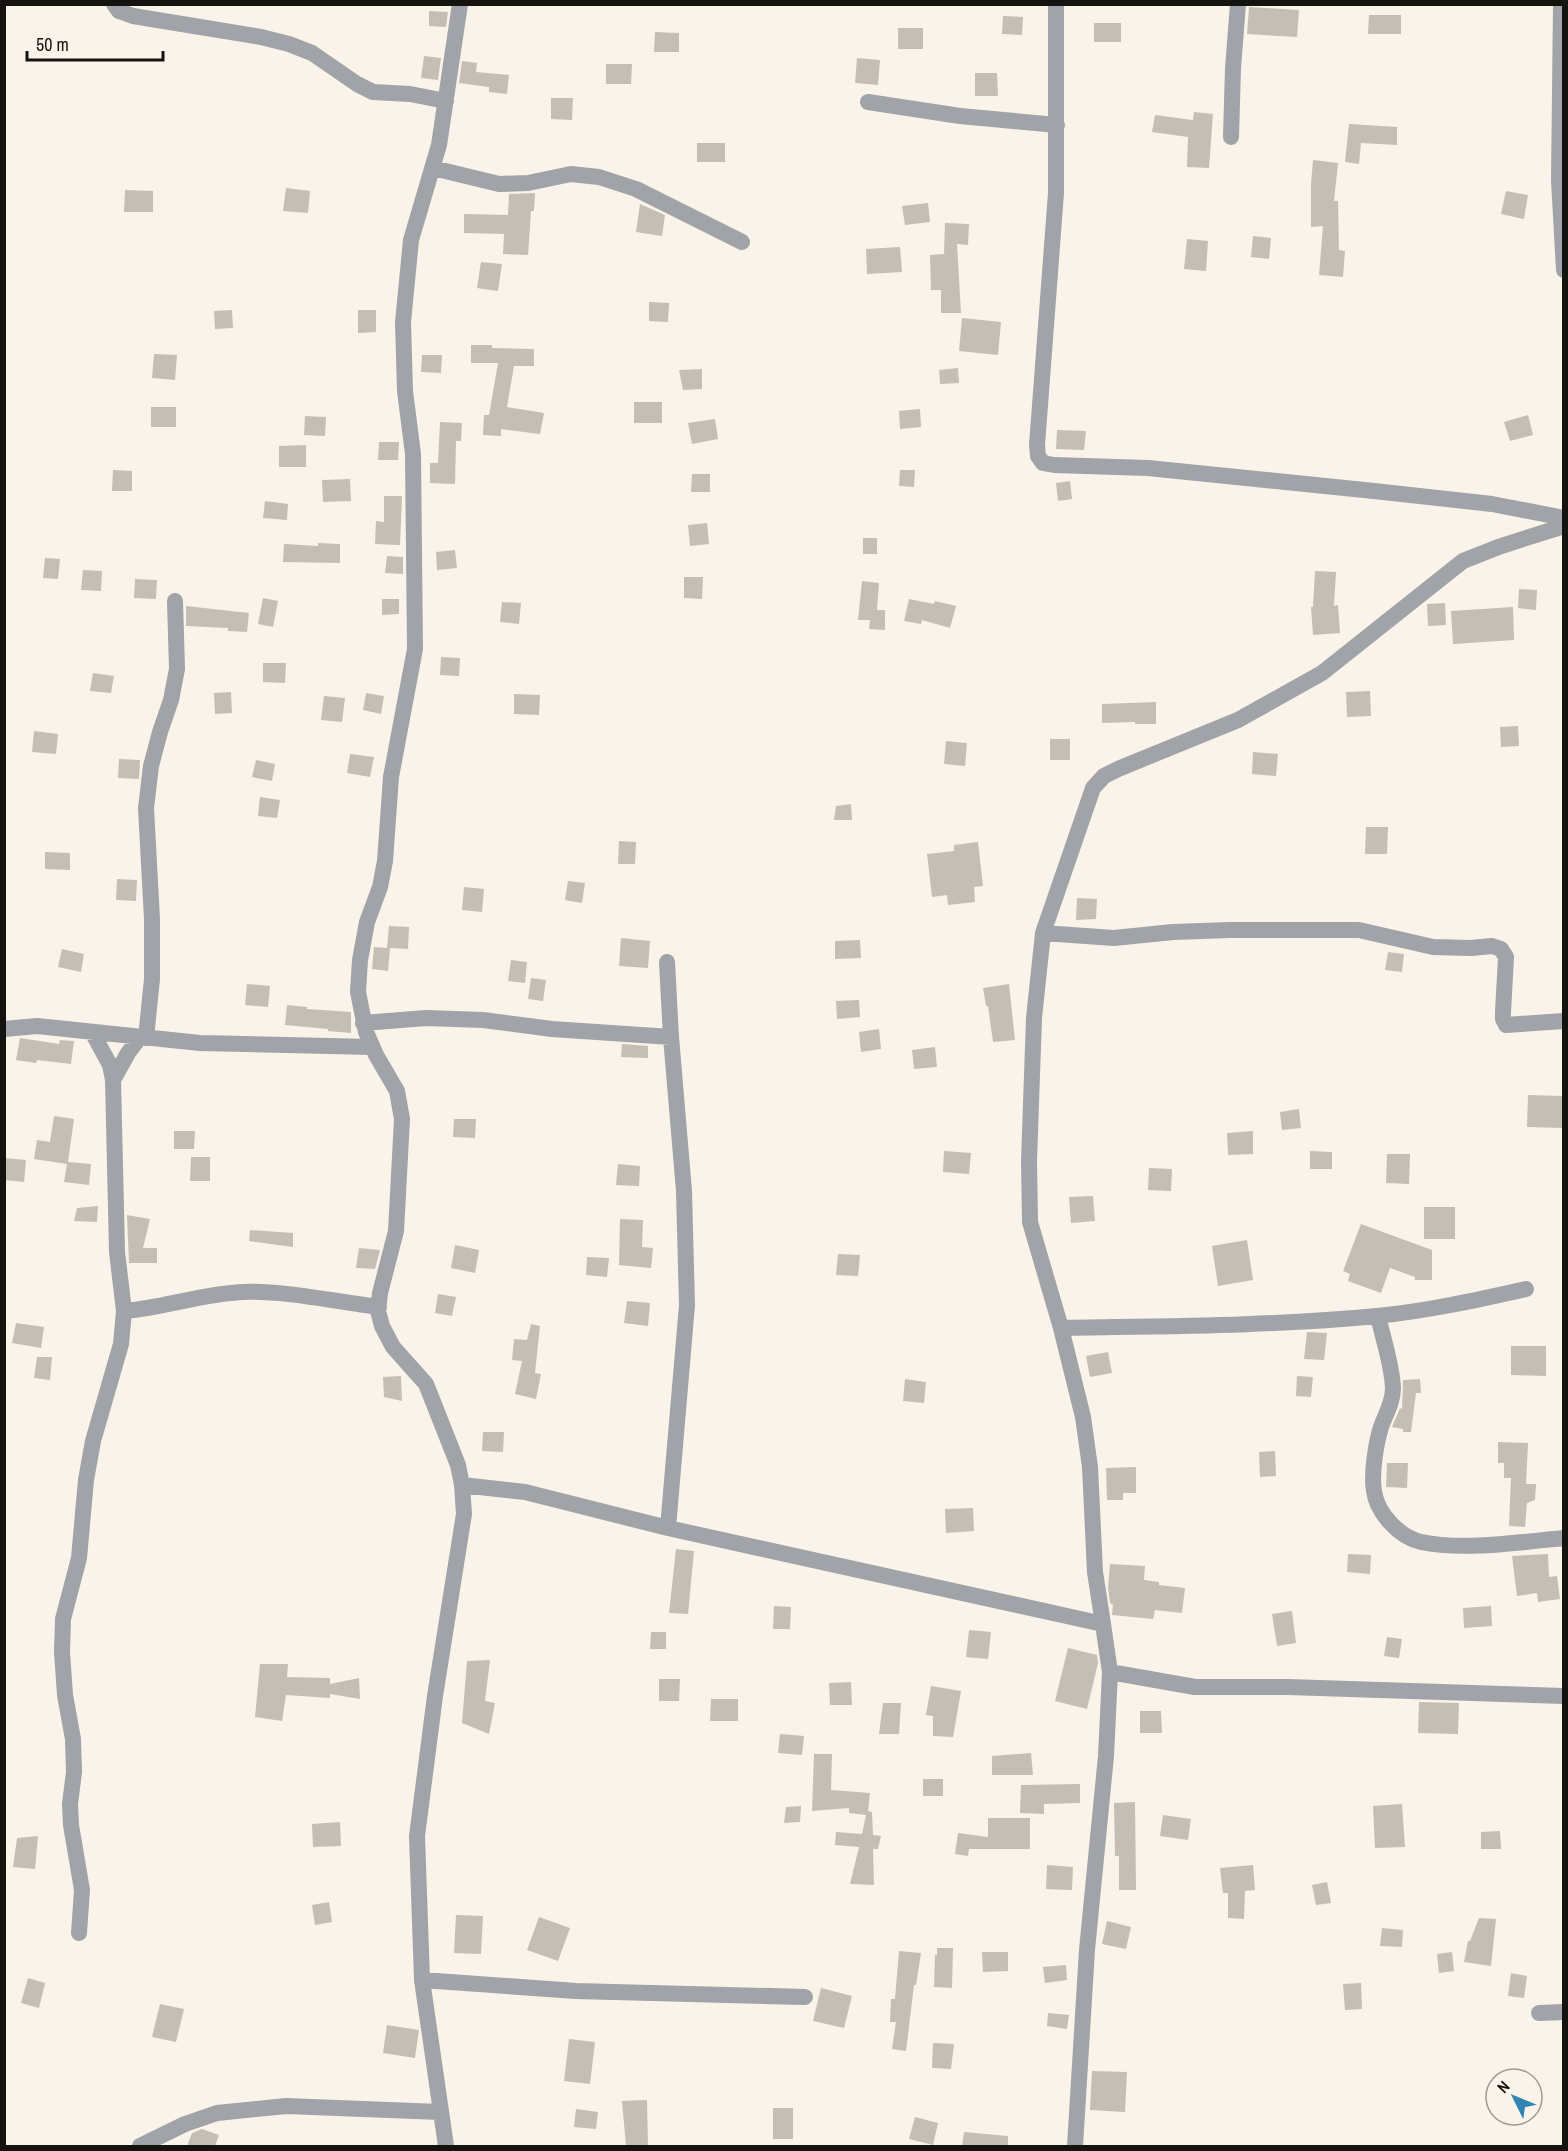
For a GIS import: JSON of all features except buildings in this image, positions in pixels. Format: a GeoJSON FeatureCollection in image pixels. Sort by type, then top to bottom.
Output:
{"type":"FeatureCollection","features":[{"type":"Feature","properties":{"kind":"street"},"geometry":{"type":"LineString","coordinates":[[114,4],[119,11],[133,16],[261,37],[289,44],[312,53],[357,84],[373,92],[410,94],[446,101]]}},
{"type":"Feature","properties":{"kind":"street"},"geometry":{"type":"LineString","coordinates":[[446,2146],[422,1980],[417,1836],[435,1696],[464,1514],[462,1485],[458,1465],[426,1384],[393,1347],[382,1326],[379,1307],[380,1293],[396,1230],[402,1119],[397,1091],[372,1047],[363,1023],[358,992],[360,960],[367,922],[380,887],[385,861],[391,777],[415,649],[413,454],[405,391],[403,322],[411,240],[439,145],[460,4]]}},
{"type":"Feature","properties":{"kind":"street"},"geometry":{"type":"LineString","coordinates":[[1056,4],[1056,193],[1036,445],[1038,456],[1043,463],[1148,468],[1338,487],[1492,504],[1563,518]]}},
{"type":"Feature","properties":{"kind":"street"},"geometry":{"type":"LineString","coordinates":[[1230,137],[1238,4]]}},
{"type":"Feature","properties":{"kind":"street"},"geometry":{"type":"LineString","coordinates":[[1561,4],[1559,180],[1563,270]]}},
{"type":"Feature","properties":{"kind":"street"},"geometry":{"type":"LineString","coordinates":[[868,102],[960,116],[1057,125]]}},
{"type":"Feature","properties":{"kind":"street"},"geometry":{"type":"LineString","coordinates":[[433,168],[499,184],[528,183],[571,174],[599,177],[636,189],[742,242]]}},
{"type":"Feature","properties":{"kind":"street"},"geometry":{"type":"LineString","coordinates":[[1075,2146],[1087,1950],[1106,1756],[1110,1672],[1095,1572],[1090,1467],[1083,1417],[1061,1328],[1030,1222],[1029,1161],[1034,1018],[1043,933],[1093,788],[1104,776],[1238,720],[1322,673],[1462,561],[1563,526]]}},
{"type":"Feature","properties":{"kind":"street"},"geometry":{"type":"LineString","coordinates":[[113,1080],[128,1053],[143,1038],[152,979],[152,919],[146,808],[151,766],[171,700],[177,669],[175,601]]}},
{"type":"Feature","properties":{"kind":"street"},"geometry":{"type":"LineString","coordinates":[[1043,933],[1114,938],[1173,932],[1230,930],[1359,930],[1433,947],[1492,946],[1501,949],[1506,957],[1503,1012],[1506,1025],[1563,1021]]}},
{"type":"Feature","properties":{"kind":"street"},"geometry":{"type":"LineString","coordinates":[[667,962],[670,1037],[684,1191],[687,1305],[668,1528]]}},
{"type":"Feature","properties":{"kind":"street"},"geometry":{"type":"LineString","coordinates":[[363,1023],[426,1018],[483,1020],[552,1029],[670,1037]]}},
{"type":"Feature","properties":{"kind":"street"},"geometry":{"type":"LineString","coordinates":[[4,1029],[37,1026],[200,1043],[372,1047]]}},
{"type":"Feature","properties":{"kind":"street"},"geometry":{"type":"LineString","coordinates":[[79,1933],[82,1890],[70,1826],[74,1772],[73,1739],[65,1695],[62,1652],[63,1619],[79,1558],[86,1480],[93,1441],[121,1344],[123,1311],[117,1252],[113,1080],[110,1065],[92,1032]]}},
{"type":"Feature","properties":{"kind":"street"},"geometry":{"type":"LineString","coordinates":[[1061,1328],[1281,1322],[1378,1316],[1473,1301],[1526,1289]]}},
{"type":"Feature","properties":{"kind":"street"},"geometry":{"type":"LineString","coordinates":[[123,1311],[147,1309],[213,1295],[244,1292],[379,1307]]}},
{"type":"Feature","properties":{"kind":"street"},"geometry":{"type":"LineString","coordinates":[[1378,1316],[1393,1385],[1393,1400],[1382,1426],[1375,1460],[1374,1491],[1382,1514],[1400,1532],[1420,1542],[1465,1545],[1563,1538]]}},
{"type":"Feature","properties":{"kind":"street"},"geometry":{"type":"LineString","coordinates":[[462,1485],[525,1492],[668,1528],[1103,1624]]}},
{"type":"Feature","properties":{"kind":"street"},"geometry":{"type":"LineString","coordinates":[[1110,1672],[1195,1687],[1288,1687],[1563,1696]]}},
{"type":"Feature","properties":{"kind":"street"},"geometry":{"type":"LineString","coordinates":[[422,1980],[576,1991],[692,1996],[806,1997]]}},
{"type":"Feature","properties":{"kind":"street"},"geometry":{"type":"LineString","coordinates":[[1539,2013],[1563,2013]]}},
{"type":"Feature","properties":{"kind":"street"},"geometry":{"type":"LineString","coordinates":[[140,2146],[185,2124],[217,2113],[286,2106],[440,2112]]}}]}
